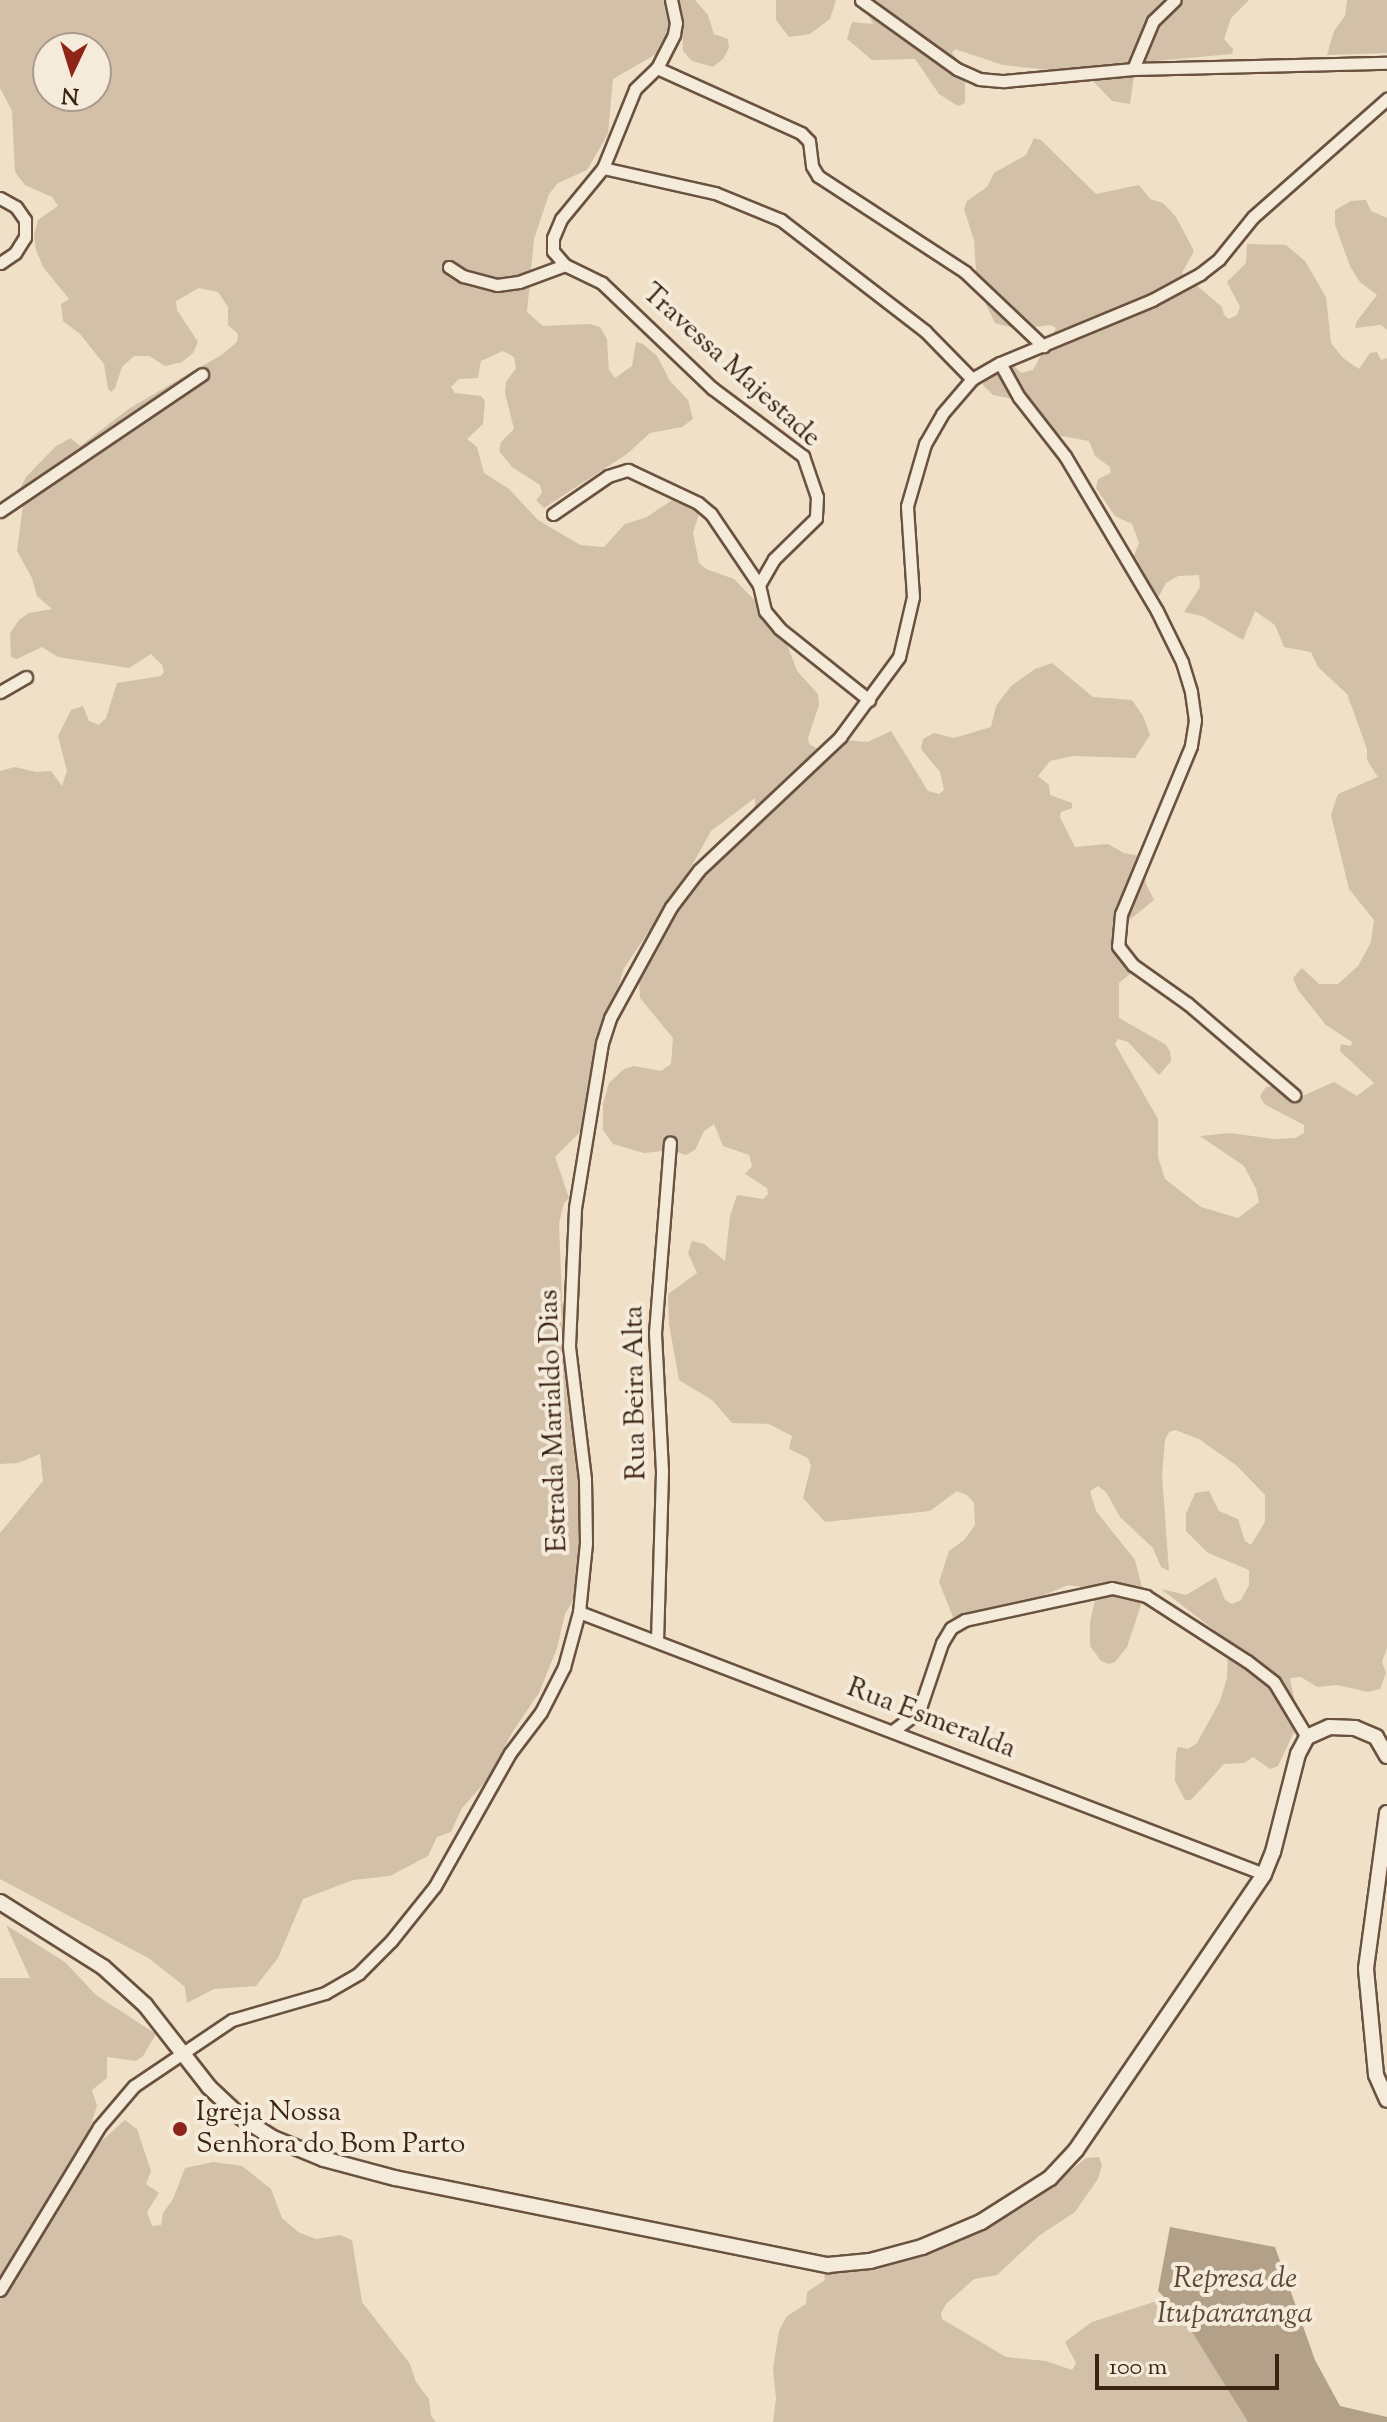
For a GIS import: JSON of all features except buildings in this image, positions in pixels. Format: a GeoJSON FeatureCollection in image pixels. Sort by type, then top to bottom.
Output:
{"type":"FeatureCollection","features":[{"type":"Feature","properties":{"kind":"street"},"geometry":{"type":"LineString","coordinates":[[449,267],[463,276],[497,285],[519,282],[565,265],[553,251],[553,238],[561,219],[603,168],[635,89],[657,68],[674,34],[671,0]]}},
{"type":"Feature","properties":{"kind":"street"},"geometry":{"type":"LineString","coordinates":[[861,0],[957,69],[979,79],[1004,81],[1133,69],[1387,63]]}},
{"type":"Feature","properties":{"kind":"street"},"geometry":{"type":"LineString","coordinates":[[1133,69],[1153,21],[1175,0]]}},
{"type":"Feature","properties":{"kind":"street"},"geometry":{"type":"LineString","coordinates":[[657,68],[801,133],[809,141],[812,166],[818,176],[965,272],[1043,346]]}},
{"type":"Feature","properties":{"kind":"street","name":"Estrada Marialdo Dias"},"geometry":{"type":"LineString","coordinates":[[0,2290],[99,2127],[134,2086],[232,2020],[325,1993],[359,1973],[391,1941],[435,1886],[510,1753],[541,1712],[564,1667],[579,1612],[586,1543],[585,1479],[569,1346],[575,1208],[602,1043],[610,1018],[671,907],[699,870],[840,737],[899,657],[909,626],[913,597],[907,506],[916,471],[942,414],[972,379],[1000,363],[1152,300],[1200,274],[1219,259],[1253,217],[1387,99]]}},
{"type":"Feature","properties":{"kind":"street"},"geometry":{"type":"LineString","coordinates":[[603,168],[715,193],[781,220],[925,331],[972,379]]}},
{"type":"Feature","properties":{"kind":"street"},"geometry":{"type":"LineString","coordinates":[[0,198],[16,207],[25,220],[25,237],[15,253],[0,263]]}},
{"type":"Feature","properties":{"kind":"street","name":"Travessa Majestade"},"geometry":{"type":"LineString","coordinates":[[565,265],[602,283],[712,388],[803,456],[817,497],[816,518],[774,559],[759,585]]}},
{"type":"Feature","properties":{"kind":"street"},"geometry":{"type":"LineString","coordinates":[[1000,363],[1019,397],[1065,456],[1157,611],[1182,662],[1191,692],[1195,720],[1191,746],[1121,914],[1118,946],[1133,965],[1188,1004],[1294,1095]]}},
{"type":"Feature","properties":{"kind":"street"},"geometry":{"type":"LineString","coordinates":[[0,511],[202,374]]}},
{"type":"Feature","properties":{"kind":"street"},"geometry":{"type":"LineString","coordinates":[[553,514],[608,476],[628,470],[698,503],[711,514],[759,585],[765,611],[780,629],[869,700]]}},
{"type":"Feature","properties":{"kind":"street"},"geometry":{"type":"LineString","coordinates":[[0,692],[26,677]]}},
{"type":"Feature","properties":{"kind":"street","name":"Rua Beira Alta"},"geometry":{"type":"LineString","coordinates":[[657,1641],[662,1471],[655,1333],[670,1143]]}},
{"type":"Feature","properties":{"kind":"street"},"geometry":{"type":"LineString","coordinates":[[894,1730],[919,1711],[942,1643],[951,1628],[965,1620],[1112,1588],[1131,1590],[1146,1596],[1247,1661],[1274,1682],[1307,1737]]}},
{"type":"Feature","properties":{"kind":"street","name":"Rua Esmeralda"},"geometry":{"type":"LineString","coordinates":[[579,1612],[1264,1874]]}},
{"type":"Feature","properties":{"kind":"street"},"geometry":{"type":"LineString","coordinates":[[0,1902],[103,1967],[145,2005],[209,2087],[242,2118],[273,2138],[324,2159],[395,2178],[828,2265],[870,2261],[922,2247],[981,2222],[1050,2178],[1076,2150],[1264,1874],[1273,1852],[1298,1754],[1307,1737],[1329,1727],[1355,1728],[1376,1737],[1387,1756]]}},
{"type":"Feature","properties":{"kind":"street"},"geometry":{"type":"LineString","coordinates":[[1387,1813],[1366,1969],[1376,2075],[1387,2100]]}},
{"type":"Feature","properties":{"kind":"shaded area"},"geometry":{"type":"Polygon","coordinates":[[[0,0],[695,0],[708,15],[714,34],[728,39],[729,48],[723,59],[713,67],[692,61],[683,51],[682,22],[658,53],[613,79],[608,134],[587,170],[558,183],[549,194],[534,239],[527,312],[543,326],[589,324],[600,327],[607,339],[609,370],[615,378],[632,366],[636,342],[643,344],[657,356],[670,381],[688,400],[693,419],[682,427],[650,433],[627,454],[544,508],[536,500],[542,493],[540,485],[512,467],[499,451],[501,442],[514,429],[505,393],[506,382],[516,368],[514,357],[503,351],[481,361],[478,378],[459,379],[451,387],[455,393],[481,396],[485,401],[483,424],[467,439],[477,447],[484,473],[509,489],[538,520],[580,545],[604,547],[625,524],[647,517],[672,500],[682,499],[694,505],[699,514],[693,533],[699,563],[706,569],[734,579],[765,611],[788,647],[797,671],[818,694],[819,705],[808,738],[809,744],[818,749],[844,740],[868,742],[891,731],[928,791],[939,794],[944,790],[940,772],[921,749],[923,739],[934,733],[954,738],[991,727],[996,706],[1011,686],[1035,669],[1052,663],[1093,697],[1132,700],[1143,716],[1150,735],[1135,758],[1072,756],[1050,761],[1038,776],[1049,785],[1050,795],[1072,803],[1072,808],[1061,812],[1060,817],[1075,847],[1108,844],[1124,853],[1144,857],[1146,884],[1154,900],[1128,921],[1118,937],[1135,970],[1119,983],[1119,1018],[1165,1044],[1171,1061],[1159,1075],[1128,1042],[1118,1039],[1115,1044],[1158,1119],[1158,1157],[1165,1179],[1201,1207],[1238,1218],[1259,1202],[1256,1189],[1244,1166],[1200,1136],[1230,1133],[1274,1139],[1295,1138],[1304,1133],[1304,1125],[1264,1104],[1260,1096],[1266,1087],[1274,1086],[1300,1097],[1334,1082],[1357,1096],[1374,1083],[1340,1051],[1341,1044],[1351,1046],[1352,1042],[1326,1025],[1298,990],[1293,978],[1302,968],[1319,984],[1338,984],[1358,966],[1371,942],[1374,920],[1349,889],[1331,815],[1338,794],[1378,777],[1367,760],[1367,749],[1347,694],[1318,667],[1311,652],[1284,647],[1275,625],[1255,611],[1243,640],[1202,616],[1184,612],[1200,587],[1199,575],[1178,576],[1166,583],[1159,596],[1150,593],[1132,561],[1139,543],[1132,524],[1115,516],[1096,488],[1098,479],[1111,473],[1110,467],[1095,456],[1089,441],[1056,435],[1042,424],[1034,403],[993,395],[983,385],[986,368],[998,356],[1007,358],[1021,373],[1033,370],[1056,328],[1051,325],[1017,329],[995,323],[977,286],[974,240],[964,209],[967,201],[987,187],[994,173],[1026,155],[1034,138],[1041,140],[1096,194],[1139,185],[1150,199],[1163,203],[1176,217],[1194,251],[1182,273],[1222,307],[1229,319],[1237,315],[1240,307],[1227,282],[1246,263],[1247,244],[1286,245],[1305,261],[1326,297],[1331,343],[1343,358],[1359,369],[1370,353],[1377,352],[1381,360],[1387,358],[1387,1648],[1382,1662],[1386,1673],[1380,1689],[1368,1692],[1337,1685],[1317,1687],[1301,1677],[1290,1678],[1295,1704],[1294,1732],[1278,1766],[1270,1769],[1253,1757],[1244,1763],[1224,1764],[1191,1800],[1185,1800],[1175,1781],[1176,1753],[1178,1747],[1188,1749],[1197,1743],[1220,1701],[1227,1678],[1228,1646],[1214,1630],[1161,1589],[1186,1595],[1216,1577],[1225,1600],[1232,1604],[1241,1600],[1249,1585],[1249,1570],[1208,1553],[1186,1531],[1186,1514],[1195,1493],[1209,1491],[1219,1511],[1238,1519],[1245,1541],[1251,1545],[1265,1522],[1265,1495],[1237,1466],[1199,1439],[1175,1430],[1169,1432],[1165,1440],[1162,1475],[1169,1571],[1161,1567],[1153,1548],[1120,1517],[1106,1492],[1098,1486],[1090,1491],[1096,1511],[1135,1560],[1142,1587],[1142,1602],[1127,1647],[1115,1662],[1109,1664],[1101,1661],[1090,1646],[1090,1622],[1096,1596],[1088,1588],[1068,1585],[1025,1603],[955,1622],[939,1582],[949,1551],[964,1540],[975,1525],[974,1503],[967,1495],[957,1491],[930,1511],[825,1522],[803,1498],[811,1466],[808,1458],[789,1449],[792,1436],[769,1424],[732,1423],[712,1400],[679,1380],[669,1324],[668,1294],[697,1273],[688,1253],[692,1241],[704,1244],[725,1261],[730,1216],[737,1195],[763,1199],[768,1194],[767,1188],[745,1174],[752,1166],[749,1155],[723,1146],[714,1124],[704,1131],[695,1150],[686,1155],[672,1150],[644,1153],[613,1144],[603,1130],[603,1104],[609,1083],[624,1069],[634,1066],[661,1071],[671,1064],[673,1038],[640,998],[639,978],[683,897],[755,806],[755,798],[711,831],[685,878],[624,968],[603,1036],[595,1102],[582,1130],[555,1157],[569,1198],[564,1203],[559,1223],[562,1300],[569,1361],[579,1373],[592,1470],[589,1466],[584,1470],[586,1537],[576,1595],[565,1614],[557,1648],[539,1693],[513,1731],[488,1779],[462,1808],[451,1832],[437,1837],[428,1856],[390,1876],[353,1880],[303,1899],[278,1958],[256,1986],[214,1989],[187,2003],[185,1987],[150,1959],[0,1879],[0,1533],[43,1481],[40,1454],[18,1463],[0,1464],[0,771],[15,767],[36,772],[51,771],[62,786],[67,771],[58,736],[71,710],[83,706],[89,721],[99,725],[106,718],[117,683],[161,676],[164,672],[162,665],[151,654],[129,668],[58,657],[42,647],[17,659],[11,657],[10,633],[19,620],[29,613],[52,609],[37,596],[32,578],[17,551],[23,505],[18,493],[26,477],[56,446],[71,438],[80,446],[130,408],[223,354],[237,342],[238,334],[228,325],[228,307],[218,292],[199,288],[176,301],[177,310],[198,342],[193,353],[182,362],[165,366],[149,356],[134,356],[122,367],[111,392],[104,364],[80,334],[63,321],[61,304],[69,299],[43,267],[36,250],[34,235],[38,220],[58,206],[52,197],[25,185],[15,172],[12,111],[0,88],[0,0]]]}},
{"type":"Feature","properties":{"kind":"shaded area"},"geometry":{"type":"Polygon","coordinates":[[[776,0],[836,0],[830,19],[810,34],[789,37],[776,20],[776,0]]]}},
{"type":"Feature","properties":{"kind":"shaded area"},"geometry":{"type":"Polygon","coordinates":[[[861,0],[1249,0],[1231,18],[1224,39],[1233,49],[1232,54],[1143,62],[1134,75],[1130,104],[1112,101],[1094,82],[1077,73],[1003,65],[955,49],[952,53],[962,65],[965,77],[965,103],[958,106],[939,94],[915,59],[872,60],[847,39],[852,22],[873,24],[861,0]]]}},
{"type":"Feature","properties":{"kind":"shaded area"},"geometry":{"type":"Polygon","coordinates":[[[1347,0],[1387,0],[1387,53],[1327,55],[1334,31],[1345,16],[1347,0]]]}},
{"type":"Feature","properties":{"kind":"shaded area"},"geometry":{"type":"Polygon","coordinates":[[[1366,200],[1371,211],[1387,218],[1387,330],[1381,325],[1355,328],[1377,295],[1360,282],[1350,266],[1335,225],[1335,210],[1351,201],[1366,200]]]}},
{"type":"Feature","properties":{"kind":"shaded area"},"geometry":{"type":"Polygon","coordinates":[[[6,1925],[65,1962],[96,1995],[156,2034],[143,2056],[136,2061],[107,2057],[107,2078],[92,2090],[97,2106],[89,2131],[99,2143],[125,2120],[137,2129],[151,2171],[146,2184],[159,2193],[147,2212],[152,2226],[161,2225],[163,2213],[173,2199],[185,2168],[213,2162],[242,2166],[271,2189],[282,2218],[298,2232],[316,2239],[340,2235],[352,2240],[362,2302],[410,2364],[416,2382],[429,2399],[431,2416],[436,2422],[0,2422],[0,1978],[30,1978],[6,1925]]]}},
{"type":"Feature","properties":{"kind":"shaded area"},"geometry":{"type":"Polygon","coordinates":[[[1099,2157],[1102,2165],[1098,2179],[1075,2212],[1040,2235],[997,2275],[974,2279],[946,2304],[941,2313],[942,2319],[1006,2357],[1046,2361],[1072,2370],[1076,2363],[1065,2342],[1092,2322],[1169,2297],[1280,2422],[773,2422],[776,2399],[773,2369],[779,2331],[787,2316],[806,2304],[807,2292],[825,2280],[824,2274],[891,2263],[957,2232],[997,2223],[1035,2200],[1086,2158],[1099,2157]]]}},
{"type":"Feature","properties":{"kind":"water","name":"Represa de Itupararanga"},"geometry":{"type":"Polygon","coordinates":[[[1170,2227],[1275,2247],[1315,2360],[1340,2406],[1387,2417],[1387,2422],[1248,2422],[1181,2314],[1158,2291],[1170,2227]]]}},
{"type":"Feature","properties":{"kind":"place","name":"Igreja Nossa Senhora do Bom Parto"},"geometry":{"type":"Point","coordinates":[180,2129]}}]}
